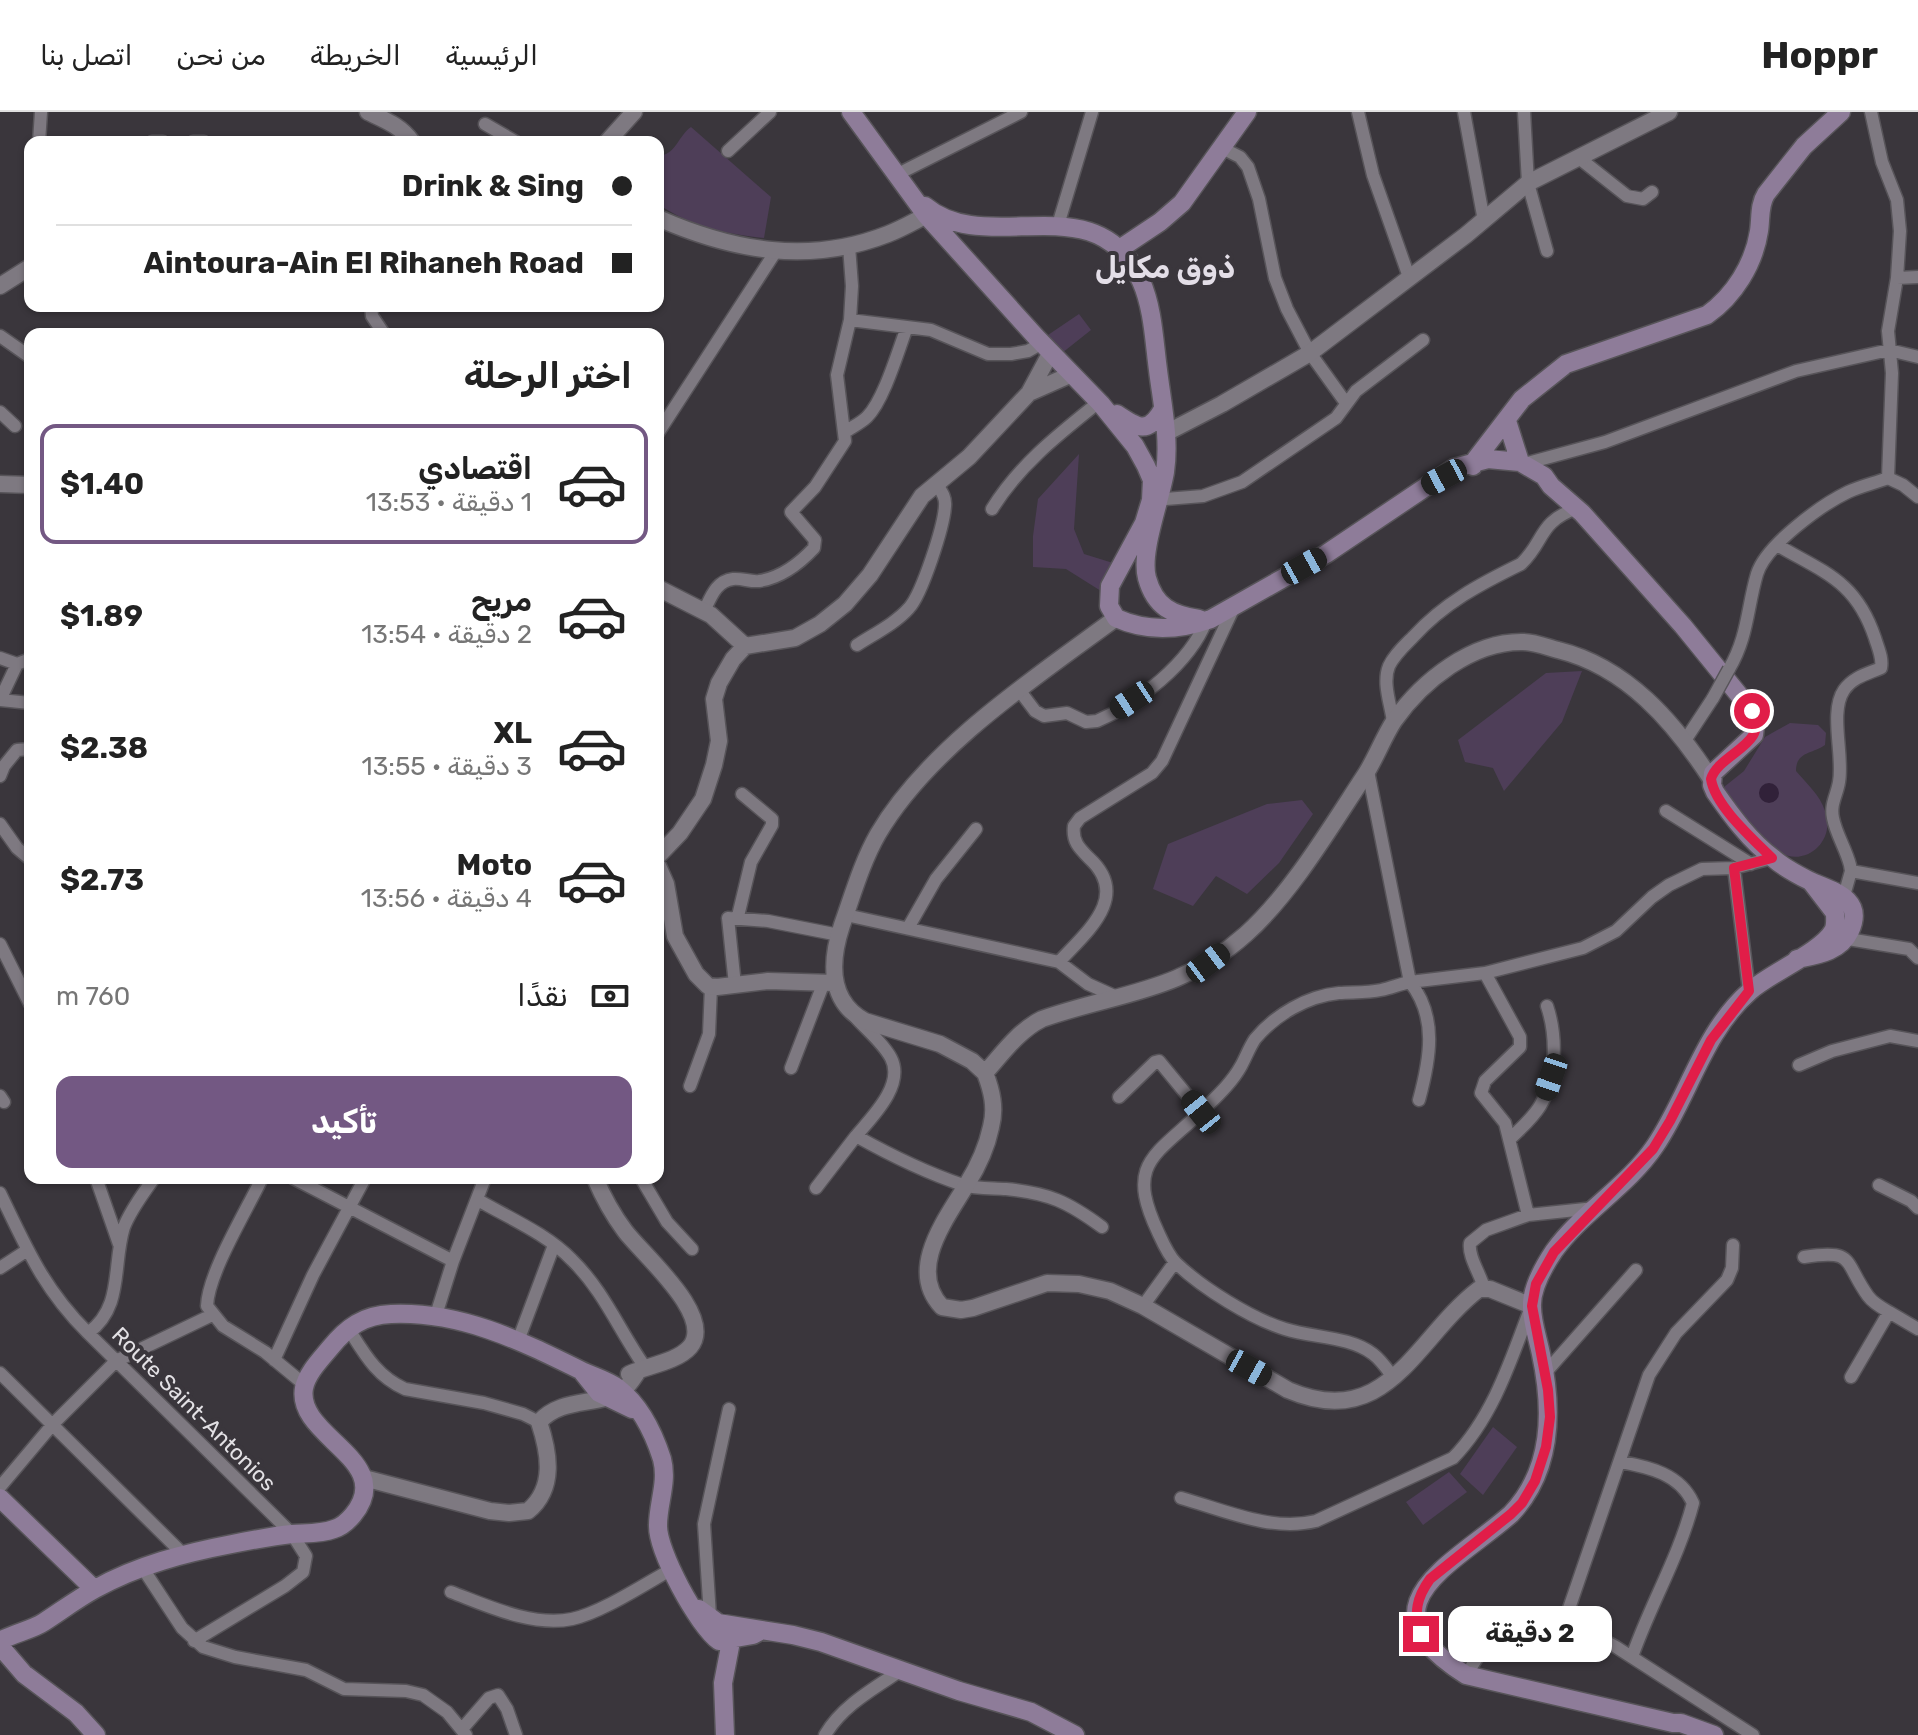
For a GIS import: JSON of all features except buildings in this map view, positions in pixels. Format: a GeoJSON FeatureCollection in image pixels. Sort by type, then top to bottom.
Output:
{"type":"FeatureCollection","features":[{"type":"Feature","properties":{"kind":"main road"},"geometry":{"type":"LineString","coordinates":[[851,112],[955,247],[1100,403],[1135,446],[1152,480],[1156,501]]}},
{"type":"Feature","properties":{"kind":"main road"},"geometry":{"type":"LineString","coordinates":[[1118,250],[1182,203],[1247,112]]}},
{"type":"Feature","properties":{"kind":"main road"},"geometry":{"type":"LineString","coordinates":[[1469,468],[1474,449],[1503,417],[1510,416],[1539,384],[1566,364],[1707,315],[1723,303],[1733,293],[1753,254],[1759,233],[1762,200],[1804,146],[1841,112]]}},
{"type":"Feature","properties":{"kind":"main road"},"geometry":{"type":"LineString","coordinates":[[929,214],[984,226],[1079,227],[1098,235],[1118,250],[1141,279],[1150,306],[1167,449],[1156,501],[1144,523],[1137,554],[1110,586],[1109,606],[1116,618],[1142,627],[1176,628],[1206,621],[1326,554],[1454,468],[1503,467],[1545,481]]}},
{"type":"Feature","properties":{"kind":"main road"},"geometry":{"type":"LineString","coordinates":[[955,247],[962,238],[984,226]]}},
{"type":"Feature","properties":{"kind":"main road"},"geometry":{"type":"LineString","coordinates":[[1100,403],[1136,426],[1153,423],[1163,409]]}},
{"type":"Feature","properties":{"kind":"main road"},"geometry":{"type":"LineString","coordinates":[[1510,416],[1522,463]]}},
{"type":"Feature","properties":{"kind":"main road"},"geometry":{"type":"LineString","coordinates":[[1469,468],[1488,459],[1522,463],[1545,481],[1577,508],[1736,689],[1756,717],[1754,735],[1719,765],[1711,779],[1715,792],[1772,858],[1848,900],[1853,916],[1852,927],[1838,936]]}},
{"type":"Feature","properties":{"kind":"main road"},"geometry":{"type":"LineString","coordinates":[[1137,554],[1158,603],[1179,616],[1206,621]]}},
{"type":"Feature","properties":{"kind":"main road"},"geometry":{"type":"LineString","coordinates":[[1142,627],[1157,620],[1162,606]]}},
{"type":"Feature","properties":{"kind":"main road"},"geometry":{"type":"LineString","coordinates":[[1714,1735],[1681,1723],[1464,1668],[1428,1646],[1417,1623],[1416,1611],[1423,1589],[1430,1579],[1511,1514],[1522,1503],[1535,1481],[1546,1447],[1550,1417],[1532,1306],[1536,1284],[1554,1252],[1653,1149],[1711,1040],[1749,991],[1797,959],[1835,949],[1838,936],[1835,913],[1810,881]]}},
{"type":"Feature","properties":{"kind":"main road"},"geometry":{"type":"LineString","coordinates":[[96,1735],[76,1713],[35,1681],[5,1644],[36,1635],[42,1624],[94,1589],[142,1567],[183,1554],[292,1534],[323,1532],[342,1525],[361,1503],[365,1490],[364,1478],[355,1463],[312,1416],[304,1400],[305,1385],[323,1356],[348,1328],[372,1316],[436,1315],[470,1322],[581,1371],[638,1412],[649,1428],[663,1463],[658,1526],[665,1556],[693,1606],[721,1629],[762,1630],[821,1642],[900,1671],[1031,1712],[1075,1735]]}},
{"type":"Feature","properties":{"kind":"main road"},"geometry":{"type":"LineString","coordinates":[[0,1498],[94,1589]]}},
{"type":"Feature","properties":{"kind":"main road"},"geometry":{"type":"LineString","coordinates":[[721,1629],[725,1735]]}},
{"type":"Feature","properties":{"kind":"main road"},"geometry":{"type":"LineString","coordinates":[[1673,1723],[1694,1735]]}},
{"type":"Feature","properties":{"kind":"street"},"geometry":{"type":"LineString","coordinates":[[39,136],[41,112]]}},
{"type":"Feature","properties":{"kind":"street"},"geometry":{"type":"LineString","coordinates":[[368,112],[395,125],[408,136]]}},
{"type":"Feature","properties":{"kind":"street"},"geometry":{"type":"LineString","coordinates":[[612,136],[634,112]]}},
{"type":"Feature","properties":{"kind":"street"},"geometry":{"type":"LineString","coordinates":[[728,151],[770,112]]}},
{"type":"Feature","properties":{"kind":"street"},"geometry":{"type":"LineString","coordinates":[[898,174],[1021,112]]}},
{"type":"Feature","properties":{"kind":"street"},"geometry":{"type":"LineString","coordinates":[[1058,225],[1092,112]]}},
{"type":"Feature","properties":{"kind":"street"},"geometry":{"type":"LineString","coordinates":[[1372,112],[1358,113],[1373,175],[1409,277]]}},
{"type":"Feature","properties":{"kind":"street"},"geometry":{"type":"LineString","coordinates":[[1464,112],[1484,221]]}},
{"type":"Feature","properties":{"kind":"street"},"geometry":{"type":"LineString","coordinates":[[1524,112],[1528,183],[1547,251]]}},
{"type":"Feature","properties":{"kind":"street"},"geometry":{"type":"LineString","coordinates":[[1166,433],[1310,353],[1484,221],[1528,183],[1669,112]]}},
{"type":"Feature","properties":{"kind":"street"},"geometry":{"type":"LineString","coordinates":[[1871,112],[1882,162],[1898,207],[1900,243],[1888,331],[1892,373],[1888,478]]}},
{"type":"Feature","properties":{"kind":"street"},"geometry":{"type":"LineString","coordinates":[[485,124],[506,136]]}},
{"type":"Feature","properties":{"kind":"street"},"geometry":{"type":"LineString","coordinates":[[1220,147],[1240,157],[1252,177],[1263,214],[1275,278],[1310,353],[1346,403]]}},
{"type":"Feature","properties":{"kind":"street"},"geometry":{"type":"LineString","coordinates":[[1579,158],[1627,196],[1643,199],[1652,192]]}},
{"type":"Feature","properties":{"kind":"street"},"geometry":{"type":"LineString","coordinates":[[664,220],[733,245],[776,251],[823,251],[889,234],[929,214]]}},
{"type":"Feature","properties":{"kind":"street"},"geometry":{"type":"LineString","coordinates":[[704,611],[718,586],[733,579],[756,582],[769,579],[793,567],[814,548],[815,540],[791,512],[815,487],[843,445],[845,432],[838,366],[850,320],[852,286],[849,246]]}},
{"type":"Feature","properties":{"kind":"street"},"geometry":{"type":"LineString","coordinates":[[664,424],[776,251]]}},
{"type":"Feature","properties":{"kind":"street"},"geometry":{"type":"LineString","coordinates":[[0,286],[24,271]]}},
{"type":"Feature","properties":{"kind":"street"},"geometry":{"type":"LineString","coordinates":[[1897,278],[1918,277]]}},
{"type":"Feature","properties":{"kind":"street"},"geometry":{"type":"LineString","coordinates":[[850,320],[942,333],[988,354],[1046,348]]}},
{"type":"Feature","properties":{"kind":"street"},"geometry":{"type":"LineString","coordinates":[[845,432],[865,420],[871,412],[907,327]]}},
{"type":"Feature","properties":{"kind":"street"},"geometry":{"type":"LineString","coordinates":[[0,336],[24,353]]}},
{"type":"Feature","properties":{"kind":"street"},"geometry":{"type":"LineString","coordinates":[[1156,501],[1203,496],[1242,482],[1336,418],[1356,391],[1423,340]]}},
{"type":"Feature","properties":{"kind":"street"},"geometry":{"type":"LineString","coordinates":[[664,850],[680,833],[703,799],[719,741],[714,711],[715,693],[725,671],[745,646],[795,638],[831,616],[856,593],[917,503],[969,457],[1029,393],[1046,348]]}},
{"type":"Feature","properties":{"kind":"street"},"geometry":{"type":"LineString","coordinates":[[1522,463],[1605,442],[1796,371],[1889,350],[1918,357]]}},
{"type":"Feature","properties":{"kind":"street"},"geometry":{"type":"LineString","coordinates":[[1029,393],[1072,374]]}},
{"type":"Feature","properties":{"kind":"street"},"geometry":{"type":"LineString","coordinates":[[992,509],[1023,467],[1063,429],[1100,403]]}},
{"type":"Feature","properties":{"kind":"street"},"geometry":{"type":"LineString","coordinates":[[0,412],[15,426]]}},
{"type":"Feature","properties":{"kind":"street"},"geometry":{"type":"LineString","coordinates":[[1545,481],[1552,457]]}},
{"type":"Feature","properties":{"kind":"street"},"geometry":{"type":"LineString","coordinates":[[1686,739],[1729,669],[1744,637],[1757,573],[1777,545],[1837,498],[1861,486],[1888,478],[1918,497]]}},
{"type":"Feature","properties":{"kind":"street"},"geometry":{"type":"LineString","coordinates":[[857,645],[893,622],[913,602],[931,559],[946,506],[936,483]]}},
{"type":"Feature","properties":{"kind":"street"},"geometry":{"type":"LineString","coordinates":[[0,484],[24,485]]}},
{"type":"Feature","properties":{"kind":"street"},"geometry":{"type":"LineString","coordinates":[[1393,722],[1386,682],[1389,668],[1398,653],[1427,620],[1452,600],[1521,564],[1543,530],[1563,513],[1577,508]]}},
{"type":"Feature","properties":{"kind":"street"},"geometry":{"type":"LineString","coordinates":[[1777,545],[1849,588],[1871,625],[1882,659],[1881,668],[1849,683],[1839,700],[1841,766],[1832,816],[1851,871],[1844,896]]}},
{"type":"Feature","properties":{"kind":"street"},"geometry":{"type":"LineString","coordinates":[[664,591],[704,611],[745,646]]}},
{"type":"Feature","properties":{"kind":"street"},"geometry":{"type":"LineString","coordinates":[[1059,962],[1101,915],[1106,892],[1102,873],[1074,841],[1074,826],[1080,818],[1152,773],[1162,761],[1235,604]]}},
{"type":"Feature","properties":{"kind":"street"},"geometry":{"type":"LineString","coordinates":[[791,1068],[829,982],[839,935],[865,862],[896,806],[946,752],[1116,618]]}},
{"type":"Feature","properties":{"kind":"street"},"geometry":{"type":"LineString","coordinates":[[1020,691],[1035,711],[1044,716],[1067,713],[1086,722],[1097,721],[1156,683],[1178,664],[1196,642],[1206,621]]}},
{"type":"Feature","properties":{"kind":"street"},"geometry":{"type":"LineString","coordinates":[[985,1073],[1030,1025],[1179,979],[1208,963],[1246,934],[1287,887],[1368,771],[1393,722],[1424,686],[1476,650],[1524,642],[1574,654],[1606,668],[1645,698],[1686,739],[1711,779]]}},
{"type":"Feature","properties":{"kind":"street"},"geometry":{"type":"LineString","coordinates":[[0,658],[24,661],[0,700],[24,702]]}},
{"type":"Feature","properties":{"kind":"street"},"geometry":{"type":"LineString","coordinates":[[0,776],[17,750],[24,749]]}},
{"type":"Feature","properties":{"kind":"street"},"geometry":{"type":"LineString","coordinates":[[1368,771],[1410,982],[1425,1007],[1430,1028],[1428,1065],[1419,1100]]}},
{"type":"Feature","properties":{"kind":"street"},"geometry":{"type":"LineString","coordinates":[[738,916],[751,862],[772,825],[772,819],[742,794]]}},
{"type":"Feature","properties":{"kind":"street"},"geometry":{"type":"LineString","coordinates":[[1666,811],[1751,864]]}},
{"type":"Feature","properties":{"kind":"street"},"geometry":{"type":"LineString","coordinates":[[0,824],[24,854]]}},
{"type":"Feature","properties":{"kind":"street"},"geometry":{"type":"LineString","coordinates":[[908,928],[936,879],[976,829]]}},
{"type":"Feature","properties":{"kind":"street"},"geometry":{"type":"LineString","coordinates":[[1393,1377],[1373,1354],[1364,1349],[1282,1329],[1222,1297],[1175,1262],[1165,1248],[1142,1190],[1145,1170],[1152,1159],[1220,1094],[1256,1038],[1290,1010],[1323,996],[1485,973],[1583,948],[1616,931],[1669,885],[1702,869],[1734,868],[1772,858]]}},
{"type":"Feature","properties":{"kind":"street"},"geometry":{"type":"LineString","coordinates":[[1734,868],[1749,991]]}},
{"type":"Feature","properties":{"kind":"street"},"geometry":{"type":"LineString","coordinates":[[1851,871],[1918,883]]}},
{"type":"Feature","properties":{"kind":"street"},"geometry":{"type":"LineString","coordinates":[[664,876],[675,936],[696,974],[711,987],[768,981],[829,982]]}},
{"type":"Feature","properties":{"kind":"street"},"geometry":{"type":"LineString","coordinates":[[846,915],[1059,962],[1088,984],[1119,998]]}},
{"type":"Feature","properties":{"kind":"street"},"geometry":{"type":"LineString","coordinates":[[735,985],[728,918],[738,916],[839,935]]}},
{"type":"Feature","properties":{"kind":"street"},"geometry":{"type":"LineString","coordinates":[[1838,936],[1909,949],[1918,958]]}},
{"type":"Feature","properties":{"kind":"street"},"geometry":{"type":"LineString","coordinates":[[0,944],[24,992]]}},
{"type":"Feature","properties":{"kind":"street"},"geometry":{"type":"LineString","coordinates":[[1485,973],[1521,1041],[1518,1050],[1481,1088],[1485,1099],[1502,1118],[1510,1139],[1528,1215]]}},
{"type":"Feature","properties":{"kind":"street"},"geometry":{"type":"LineString","coordinates":[[816,1188],[877,1112],[890,1090],[894,1067],[885,1050],[851,1013],[829,982]]}},
{"type":"Feature","properties":{"kind":"street"},"geometry":{"type":"LineString","coordinates":[[690,1086],[709,1034],[711,987]]}},
{"type":"Feature","properties":{"kind":"street"},"geometry":{"type":"LineString","coordinates":[[1510,1139],[1542,1104],[1551,1077],[1553,1024],[1547,1006]]}},
{"type":"Feature","properties":{"kind":"street"},"geometry":{"type":"LineString","coordinates":[[851,1013],[865,1021],[956,1051],[985,1073],[993,1094],[992,1126],[966,1186],[949,1211],[930,1254],[928,1276],[942,1307],[973,1308],[1047,1283],[1079,1284],[1110,1291],[1143,1306],[1249,1368],[1308,1398],[1332,1402],[1354,1399],[1393,1377],[1473,1293],[1484,1288],[1532,1306],[1507,1373],[1480,1424],[1453,1458],[1328,1516],[1296,1525],[1269,1523],[1181,1498]]}},
{"type":"Feature","properties":{"kind":"street"},"geometry":{"type":"LineString","coordinates":[[1799,1065],[1832,1051],[1890,1036],[1918,1041]]}},
{"type":"Feature","properties":{"kind":"street"},"geometry":{"type":"LineString","coordinates":[[1119,1097],[1159,1061],[1201,1112]]}},
{"type":"Feature","properties":{"kind":"street"},"geometry":{"type":"LineString","coordinates":[[856,1136],[891,1155],[966,1186],[1047,1195],[1067,1202],[1102,1227]]}},
{"type":"Feature","properties":{"kind":"street"},"geometry":{"type":"LineString","coordinates":[[98,1184],[120,1247]]}},
{"type":"Feature","properties":{"kind":"street","name":"Route Saint-Antonios"},"geometry":{"type":"LineString","coordinates":[[150,1184],[129,1216],[120,1247],[110,1309],[88,1333],[292,1534]]}},
{"type":"Feature","properties":{"kind":"street"},"geometry":{"type":"LineString","coordinates":[[259,1184],[209,1287],[207,1306],[223,1326],[305,1385]]}},
{"type":"Feature","properties":{"kind":"street"},"geometry":{"type":"LineString","coordinates":[[305,1184],[453,1261]]}},
{"type":"Feature","properties":{"kind":"street"},"geometry":{"type":"LineString","coordinates":[[274,1360],[313,1275],[362,1184]]}},
{"type":"Feature","properties":{"kind":"street"},"geometry":{"type":"LineString","coordinates":[[436,1315],[483,1184]]}},
{"type":"Feature","properties":{"kind":"street"},"geometry":{"type":"LineString","coordinates":[[539,1422],[545,1416],[608,1390],[642,1369],[686,1351],[694,1341],[694,1324],[679,1291],[625,1231],[598,1184]]}},
{"type":"Feature","properties":{"kind":"street"},"geometry":{"type":"LineString","coordinates":[[645,1184],[667,1222],[692,1249]]}},
{"type":"Feature","properties":{"kind":"street"},"geometry":{"type":"LineString","coordinates":[[1879,1185],[1911,1201],[1918,1208]]}},
{"type":"Feature","properties":{"kind":"street"},"geometry":{"type":"LineString","coordinates":[[0,1193],[26,1251],[51,1293],[88,1333]]}},
{"type":"Feature","properties":{"kind":"street"},"geometry":{"type":"LineString","coordinates":[[478,1200],[554,1245],[572,1260],[600,1295],[642,1369]]}},
{"type":"Feature","properties":{"kind":"street"},"geometry":{"type":"LineString","coordinates":[[1484,1288],[1470,1254],[1470,1243],[1486,1230],[1528,1215],[1595,1208]]}},
{"type":"Feature","properties":{"kind":"street"},"geometry":{"type":"LineString","coordinates":[[518,1341],[554,1245]]}},
{"type":"Feature","properties":{"kind":"street"},"geometry":{"type":"LineString","coordinates":[[1563,1626],[1649,1375],[1676,1333],[1727,1280],[1732,1268],[1733,1245]]}},
{"type":"Feature","properties":{"kind":"street"},"geometry":{"type":"LineString","coordinates":[[0,1268],[26,1251]]}},
{"type":"Feature","properties":{"kind":"street"},"geometry":{"type":"LineString","coordinates":[[1804,1257],[1834,1254],[1846,1259],[1869,1298],[1918,1329]]}},
{"type":"Feature","properties":{"kind":"street"},"geometry":{"type":"LineString","coordinates":[[1143,1306],[1175,1262]]}},
{"type":"Feature","properties":{"kind":"street"},"geometry":{"type":"LineString","coordinates":[[1545,1373],[1636,1270]]}},
{"type":"Feature","properties":{"kind":"street"},"geometry":{"type":"LineString","coordinates":[[1851,1377],[1889,1312]]}},
{"type":"Feature","properties":{"kind":"street"},"geometry":{"type":"LineString","coordinates":[[0,1487],[53,1424],[116,1361],[212,1315]]}},
{"type":"Feature","properties":{"kind":"street"},"geometry":{"type":"LineString","coordinates":[[348,1328],[371,1364],[393,1384],[405,1389],[497,1406],[539,1422]]}},
{"type":"Feature","properties":{"kind":"street"},"geometry":{"type":"LineString","coordinates":[[0,1373],[183,1554]]}},
{"type":"Feature","properties":{"kind":"street"},"geometry":{"type":"LineString","coordinates":[[721,1629],[704,1524],[729,1409]]}},
{"type":"Feature","properties":{"kind":"street"},"geometry":{"type":"LineString","coordinates":[[364,1478],[490,1511],[528,1511],[538,1497],[549,1467],[539,1422]]}},
{"type":"Feature","properties":{"kind":"street"},"geometry":{"type":"LineString","coordinates":[[1621,1462],[1647,1467],[1674,1478],[1688,1491],[1693,1503],[1663,1588],[1644,1624],[1632,1657]]}},
{"type":"Feature","properties":{"kind":"street"},"geometry":{"type":"LineString","coordinates":[[194,1641],[303,1572],[306,1556],[292,1534]]}},
{"type":"Feature","properties":{"kind":"street"},"geometry":{"type":"LineString","coordinates":[[142,1567],[165,1604],[194,1641],[213,1652],[306,1670],[344,1689],[416,1693],[434,1702],[464,1732],[481,1706],[496,1695],[507,1709],[516,1735]]}},
{"type":"Feature","properties":{"kind":"street"},"geometry":{"type":"LineString","coordinates":[[451,1592],[521,1616],[562,1621],[586,1614],[672,1569]]}},
{"type":"Feature","properties":{"kind":"street"},"geometry":{"type":"LineString","coordinates":[[1464,1668],[1485,1648],[1505,1638],[1525,1630],[1563,1626],[1599,1638],[1753,1735]]}},
{"type":"Feature","properties":{"kind":"street"},"geometry":{"type":"LineString","coordinates":[[1464,1668],[1475,1643],[1505,1638]]}},
{"type":"Feature","properties":{"kind":"street"},"geometry":{"type":"LineString","coordinates":[[825,1735],[839,1715],[853,1703],[900,1671]]}},
{"type":"Feature","properties":{"kind":"shaded area"},"geometry":{"type":"Polygon","coordinates":[[[691,127],[771,197],[764,238],[708,228],[664,207],[664,155],[691,127]]]}},
{"type":"Feature","properties":{"kind":"shaded area"},"geometry":{"type":"Polygon","coordinates":[[[1079,314],[1091,330],[1062,353],[1048,335],[1079,314]]]}},
{"type":"Feature","properties":{"kind":"shaded area"},"geometry":{"type":"Polygon","coordinates":[[[1079,454],[1074,529],[1084,554],[1113,563],[1101,591],[1066,569],[1033,567],[1038,499],[1079,454]]]}},
{"type":"Feature","properties":{"kind":"shaded area"},"geometry":{"type":"Polygon","coordinates":[[[1582,671],[1562,722],[1504,791],[1493,768],[1465,762],[1458,740],[1546,673],[1582,671]]]}},
{"type":"Feature","properties":{"kind":"shaded area"},"geometry":{"type":"Polygon","coordinates":[[[1790,723],[1818,725],[1826,733],[1825,745],[1802,756],[1797,765],[1796,771],[1820,800],[1827,821],[1827,831],[1817,848],[1800,856],[1780,853],[1763,840],[1748,824],[1724,787],[1744,771],[1765,737],[1790,723]]]}},
{"type":"Feature","properties":{"kind":"shaded area"},"geometry":{"type":"Polygon","coordinates":[[[1769,783],[1776,786],[1779,793],[1776,800],[1769,803],[1762,800],[1759,793],[1762,786],[1769,783]]]}},
{"type":"Feature","properties":{"kind":"shaded area"},"geometry":{"type":"Polygon","coordinates":[[[1302,800],[1313,814],[1279,863],[1247,894],[1216,876],[1193,906],[1153,889],[1168,844],[1267,804],[1302,800]]]}},
{"type":"Feature","properties":{"kind":"shaded area"},"geometry":{"type":"Polygon","coordinates":[[[1493,1427],[1517,1447],[1483,1495],[1460,1474],[1493,1427]]]}},
{"type":"Feature","properties":{"kind":"shaded area"},"geometry":{"type":"Polygon","coordinates":[[[1449,1472],[1467,1492],[1423,1525],[1406,1502],[1449,1472]]]}},
{"type":"Feature","properties":{"kind":"district","name":"ذوق مكايل"},"geometry":{"type":"Point","coordinates":[1165,268]}},
{"type":"Feature","properties":{"kind":"route"},"geometry":{"type":"LineString","coordinates":[[1421,1634],[1416,1611],[1419,1598],[1430,1579],[1511,1514],[1522,1503],[1535,1481],[1546,1447],[1550,1417],[1548,1390],[1533,1320],[1536,1284],[1554,1252],[1572,1230],[1653,1149],[1711,1040],[1749,991],[1734,868],[1772,858],[1725,807],[1711,779],[1719,765],[1754,735],[1756,717],[1752,711]]}}]}
